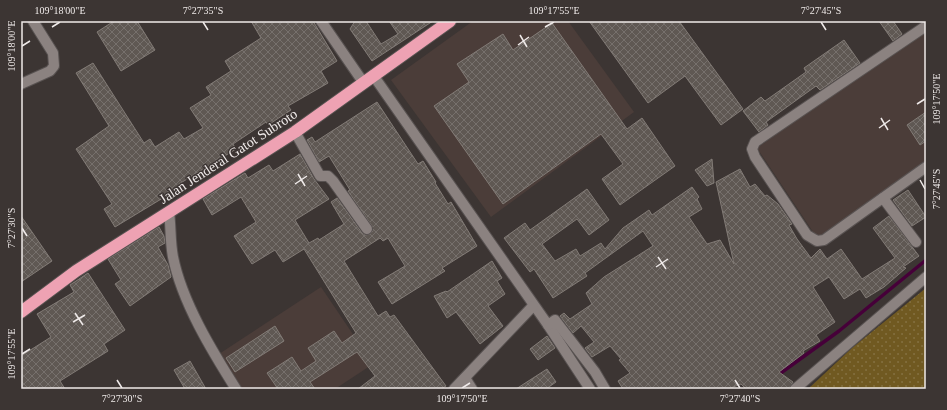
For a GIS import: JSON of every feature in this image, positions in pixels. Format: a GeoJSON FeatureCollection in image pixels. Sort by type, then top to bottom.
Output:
{"type":"FeatureCollection","features":[{"type":"Feature","properties":{"kind":"highway","name":"Jalan Jenderal Gatot Subroto"},"geometry":{"type":"LineString","coordinates":[[21,312],[76,271],[295,132],[450,21]]}},
{"type":"Feature","properties":{"kind":"street"},"geometry":{"type":"LineString","coordinates":[[21,84],[50,71],[54,66],[53,53],[33,21]]}},
{"type":"Feature","properties":{"kind":"street"},"geometry":{"type":"LineString","coordinates":[[321,21],[363,82]]}},
{"type":"Feature","properties":{"kind":"street"},"geometry":{"type":"LineString","coordinates":[[926,26],[755,142],[752,149],[754,157],[807,235],[817,241],[824,240],[926,167]]}},
{"type":"Feature","properties":{"kind":"street"},"geometry":{"type":"LineString","coordinates":[[373,75],[533,306],[548,325],[590,389]]}},
{"type":"Feature","properties":{"kind":"street"},"geometry":{"type":"LineString","coordinates":[[295,132],[320,176],[328,176],[333,181],[368,229]]}},
{"type":"Feature","properties":{"kind":"street"},"geometry":{"type":"LineString","coordinates":[[883,198],[916,242]]}},
{"type":"Feature","properties":{"kind":"street"},"geometry":{"type":"LineString","coordinates":[[169,212],[173,257],[183,288],[200,326],[236,389]]}},
{"type":"Feature","properties":{"kind":"street"},"geometry":{"type":"LineString","coordinates":[[795,389],[926,277]]}},
{"type":"Feature","properties":{"kind":"street"},"geometry":{"type":"LineString","coordinates":[[454,389],[533,306]]}},
{"type":"Feature","properties":{"kind":"street"},"geometry":{"type":"LineString","coordinates":[[548,325],[555,320],[595,372],[605,389]]}},
{"type":"Feature","properties":{"kind":"street"},"geometry":{"type":"LineString","coordinates":[[465,378],[472,389]]}},
{"type":"Feature","properties":{"kind":"shaded area"},"geometry":{"type":"Polygon","coordinates":[[[473,21],[568,21],[634,112],[491,217],[391,80],[473,21]]]}},
{"type":"Feature","properties":{"kind":"shaded area"},"geometry":{"type":"Polygon","coordinates":[[[926,27],[926,162],[817,238],[757,148],[926,27]]]}},
{"type":"Feature","properties":{"kind":"shaded area"},"geometry":{"type":"Polygon","coordinates":[[[321,287],[373,364],[335,389],[242,389],[219,354],[321,287]]]}},
{"type":"Feature","properties":{"kind":"shaded area"},"geometry":{"type":"Polygon","coordinates":[[[926,288],[926,389],[808,389],[852,348],[926,288]]]}},
{"type":"Feature","properties":{"kind":"building"},"geometry":{"type":"Polygon","coordinates":[[[114,21],[137,21],[155,50],[121,71],[97,32],[114,21]]]}},
{"type":"Feature","properties":{"kind":"building"},"geometry":{"type":"Polygon","coordinates":[[[251,21],[313,21],[337,61],[321,71],[328,83],[288,106],[291,110],[268,125],[266,122],[233,144],[236,149],[179,184],[181,187],[115,227],[104,209],[112,204],[76,149],[109,126],[76,73],[93,63],[144,143],[150,139],[155,147],[179,132],[184,139],[203,128],[190,108],[211,95],[206,87],[231,71],[225,61],[261,38],[251,21]]]}},
{"type":"Feature","properties":{"kind":"building"},"geometry":{"type":"Polygon","coordinates":[[[355,21],[366,21],[381,44],[398,34],[389,21],[433,21],[372,61],[350,29],[355,21]]]}},
{"type":"Feature","properties":{"kind":"building"},"geometry":{"type":"Polygon","coordinates":[[[589,21],[679,21],[743,109],[721,125],[685,76],[648,103],[589,21]]]}},
{"type":"Feature","properties":{"kind":"building"},"geometry":{"type":"Polygon","coordinates":[[[879,21],[893,21],[902,34],[893,41],[879,21]]]}},
{"type":"Feature","properties":{"kind":"building"},"geometry":{"type":"Polygon","coordinates":[[[552,23],[627,129],[642,118],[675,166],[620,205],[602,179],[623,164],[601,134],[503,204],[434,106],[469,82],[457,64],[503,34],[513,50],[552,23]]]}},
{"type":"Feature","properties":{"kind":"building"},"geometry":{"type":"Polygon","coordinates":[[[844,40],[860,63],[820,90],[816,86],[766,122],[768,125],[759,132],[743,111],[761,97],[765,101],[806,72],[804,68],[844,40]]]}},
{"type":"Feature","properties":{"kind":"building"},"geometry":{"type":"Polygon","coordinates":[[[377,102],[418,164],[423,161],[448,204],[451,202],[477,246],[442,268],[445,271],[392,304],[378,282],[405,266],[388,238],[383,241],[380,238],[344,261],[378,316],[386,311],[390,317],[394,315],[446,386],[441,389],[358,389],[375,376],[357,352],[310,382],[315,389],[278,389],[267,373],[292,357],[301,371],[316,361],[308,348],[334,331],[342,343],[356,333],[304,249],[283,262],[275,250],[252,264],[234,236],[256,222],[241,197],[212,215],[203,199],[245,173],[248,178],[269,165],[273,171],[300,154],[314,179],[329,199],[295,220],[309,243],[318,238],[319,240],[344,224],[331,202],[337,198],[362,233],[365,235],[370,234],[373,231],[372,226],[348,191],[350,190],[329,156],[319,162],[307,140],[312,137],[315,142],[377,102]]]}},
{"type":"Feature","properties":{"kind":"building"},"geometry":{"type":"Polygon","coordinates":[[[926,112],[926,141],[920,145],[907,125],[926,112]]]}},
{"type":"Feature","properties":{"kind":"building"},"geometry":{"type":"Polygon","coordinates":[[[712,159],[714,183],[707,186],[695,170],[712,159]]]}},
{"type":"Feature","properties":{"kind":"building"},"geometry":{"type":"Polygon","coordinates":[[[740,169],[750,187],[755,184],[765,196],[767,195],[778,204],[792,224],[789,225],[797,239],[811,258],[820,249],[827,259],[841,249],[862,279],[895,258],[873,228],[889,216],[919,256],[903,267],[906,268],[884,287],[866,298],[860,289],[844,299],[829,277],[813,287],[835,322],[816,335],[820,341],[803,351],[804,353],[779,372],[793,382],[789,389],[746,389],[741,384],[728,389],[623,389],[618,381],[630,373],[610,346],[592,357],[585,348],[594,342],[581,326],[573,333],[560,316],[564,313],[570,319],[592,304],[586,293],[604,277],[653,246],[643,231],[585,273],[587,276],[553,298],[534,269],[530,272],[504,238],[525,223],[530,230],[587,189],[609,220],[589,235],[577,219],[542,244],[555,261],[576,249],[580,256],[601,243],[605,249],[623,228],[649,210],[652,215],[692,187],[699,197],[697,199],[702,209],[689,217],[707,244],[720,240],[734,264],[716,182],[740,169]]]}},
{"type":"Feature","properties":{"kind":"building"},"geometry":{"type":"Polygon","coordinates":[[[908,190],[926,217],[912,226],[893,200],[908,190]]]}},
{"type":"Feature","properties":{"kind":"building"},"geometry":{"type":"Polygon","coordinates":[[[21,216],[52,261],[21,282],[21,216]]]}},
{"type":"Feature","properties":{"kind":"building"},"geometry":{"type":"Polygon","coordinates":[[[159,227],[164,236],[165,243],[158,247],[168,265],[171,277],[130,306],[115,284],[121,280],[108,259],[159,227]]]}},
{"type":"Feature","properties":{"kind":"building"},"geometry":{"type":"Polygon","coordinates":[[[492,261],[502,278],[497,281],[505,294],[488,306],[503,326],[480,344],[456,312],[447,318],[434,296],[446,291],[447,292],[492,261]]]}},
{"type":"Feature","properties":{"kind":"building"},"geometry":{"type":"Polygon","coordinates":[[[88,273],[125,330],[104,344],[108,351],[60,381],[65,389],[21,389],[21,356],[51,337],[37,314],[74,292],[70,285],[88,273]]]}},
{"type":"Feature","properties":{"kind":"building"},"geometry":{"type":"Polygon","coordinates":[[[275,326],[284,341],[235,372],[226,358],[275,326]]]}},
{"type":"Feature","properties":{"kind":"building"},"geometry":{"type":"Polygon","coordinates":[[[547,336],[555,348],[538,360],[530,349],[547,336]]]}},
{"type":"Feature","properties":{"kind":"building"},"geometry":{"type":"Polygon","coordinates":[[[190,361],[206,389],[185,389],[174,370],[190,361]]]}},
{"type":"Feature","properties":{"kind":"building"},"geometry":{"type":"Polygon","coordinates":[[[547,369],[556,382],[546,389],[516,389],[547,369]]]}},
{"type":"Feature","properties":{"kind":"waterway"},"geometry":{"type":"LineString","coordinates":[[778,375],[839,331],[926,260]]}}]}
